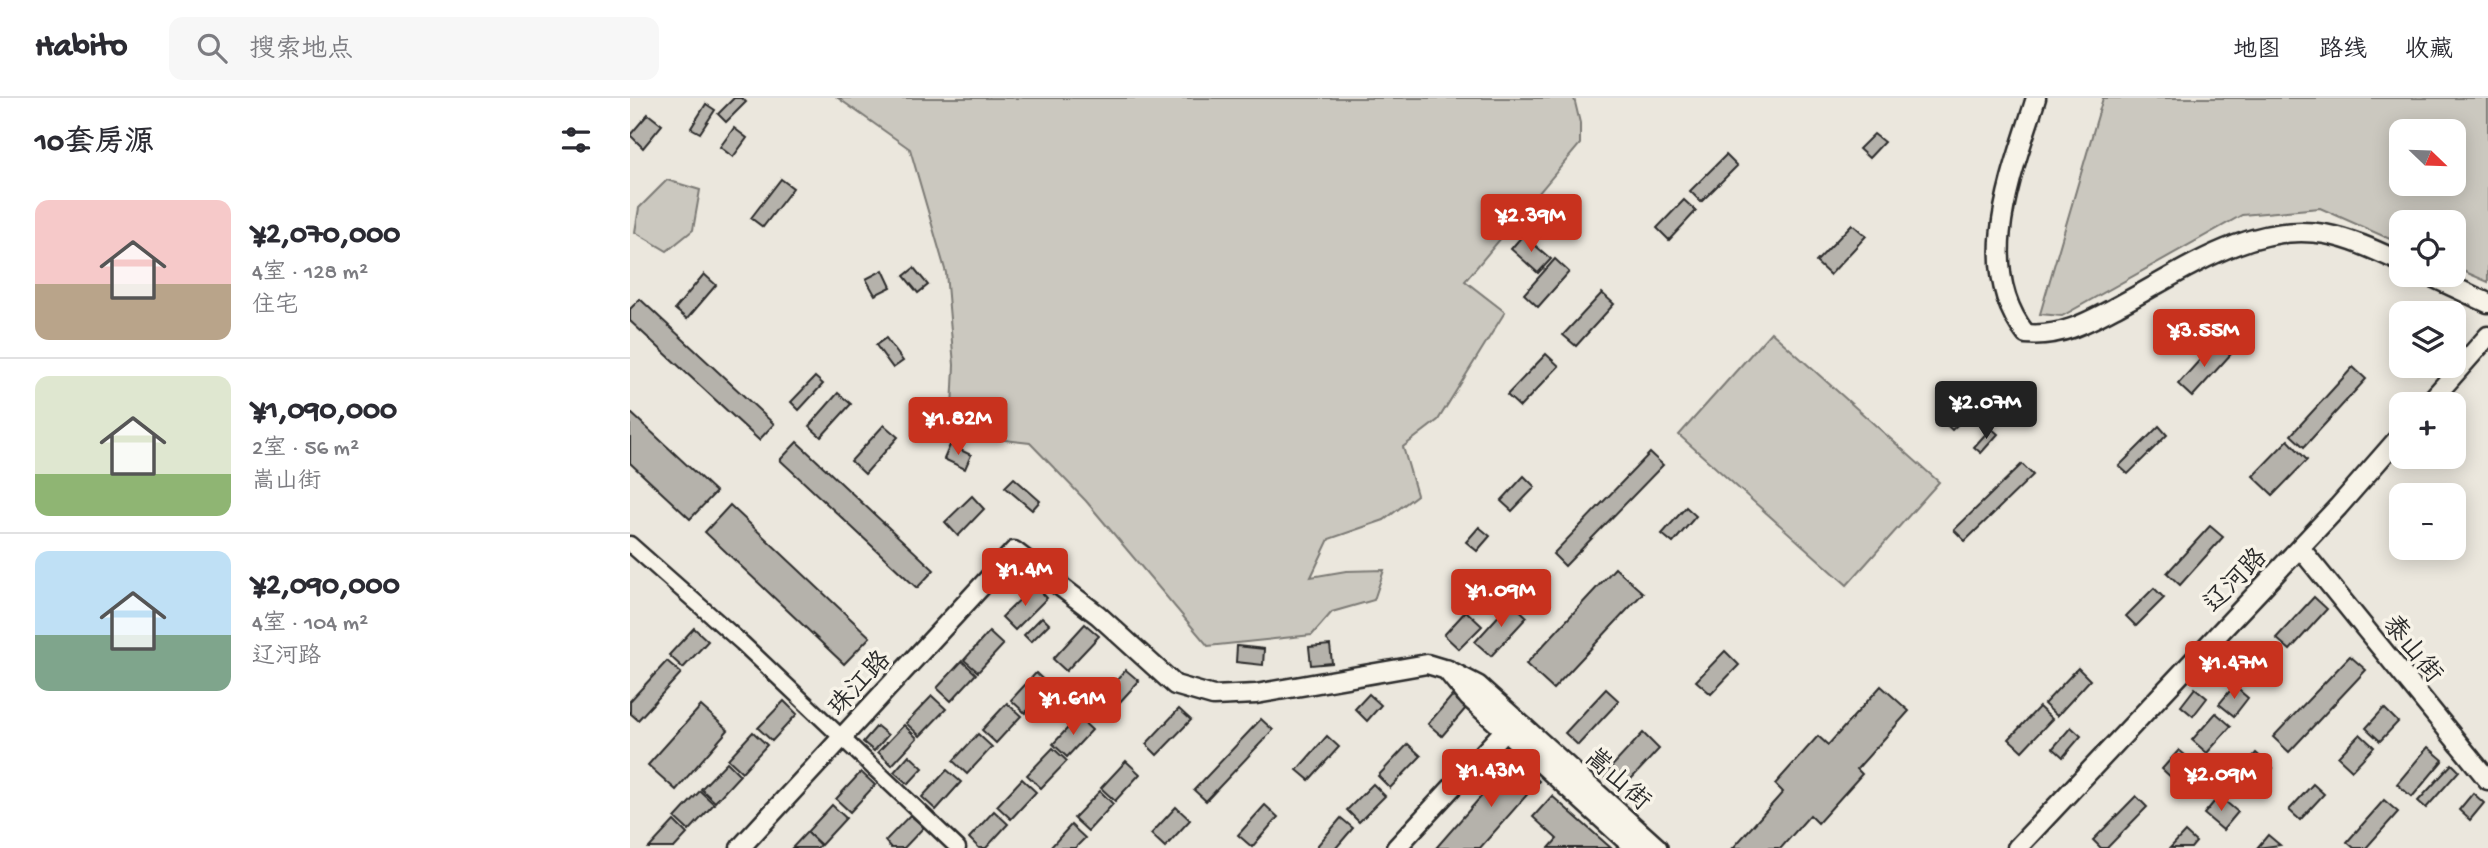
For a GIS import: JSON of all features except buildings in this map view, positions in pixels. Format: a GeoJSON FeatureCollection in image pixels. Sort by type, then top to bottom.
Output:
{"type":"FeatureCollection","features":[{"type":"Feature","properties":{"kind":"main road","name":"嵩山街"},"geometry":{"type":"LineString","coordinates":[[1447,670],[1478,686],[1510,724],[1635,848]]}},
{"type":"Feature","properties":{"kind":"main road","name":"嵩山街"},"geometry":{"type":"LineString","coordinates":[[1510,724],[1657,848]]}},
{"type":"Feature","properties":{"kind":"street"},"geometry":{"type":"LineString","coordinates":[[2036,98],[2002,207],[2001,270],[2011,314],[2026,334],[2044,336],[2075,329],[2240,242],[2279,233],[2325,234],[2367,246],[2389,256]]}},
{"type":"Feature","properties":{"kind":"street"},"geometry":{"type":"LineString","coordinates":[[2454,287],[2488,303]]}},
{"type":"Feature","properties":{"kind":"street"},"geometry":{"type":"LineString","coordinates":[[2439,392],[2488,336]]}},
{"type":"Feature","properties":{"kind":"street","name":"辽河路"},"geometry":{"type":"LineString","coordinates":[[2017,848],[2300,548],[2389,448]]}},
{"type":"Feature","properties":{"kind":"street"},"geometry":{"type":"LineString","coordinates":[[630,544],[742,643],[958,848]]}},
{"type":"Feature","properties":{"kind":"street","name":"泰山街"},"geometry":{"type":"LineString","coordinates":[[2300,548],[2488,780]]}},
{"type":"Feature","properties":{"kind":"street","name":"珠江路"},"geometry":{"type":"LineString","coordinates":[[740,848],[1014,551]]}},
{"type":"Feature","properties":{"kind":"street","name":"嵩山街"},"geometry":{"type":"LineString","coordinates":[[1014,551],[1098,614],[1175,685],[1213,696],[1256,694],[1427,664],[1447,670]]}},
{"type":"Feature","properties":{"kind":"street"},"geometry":{"type":"LineString","coordinates":[[1396,848],[1510,724]]}},
{"type":"Feature","properties":{"kind":"shaded area"},"geometry":{"type":"Polygon","coordinates":[[[838,98],[1574,98],[1580,123],[1580,144],[1465,281],[1505,312],[1438,420],[1403,447],[1417,495],[1384,520],[1329,539],[1311,577],[1346,571],[1384,570],[1374,600],[1332,612],[1312,635],[1208,646],[1086,501],[1030,443],[996,439],[952,409],[954,365],[946,273],[910,149],[838,98]]]}},
{"type":"Feature","properties":{"kind":"shaded area"},"geometry":{"type":"Polygon","coordinates":[[[2103,98],[2488,98],[2488,282],[2466,272],[2466,210],[2389,210],[2389,239],[2320,208],[2242,215],[2062,316],[2040,314],[2103,98]]]}},
{"type":"Feature","properties":{"kind":"shaded area"},"geometry":{"type":"Polygon","coordinates":[[[667,180],[700,190],[693,230],[667,251],[635,232],[639,208],[667,180]]]}},
{"type":"Feature","properties":{"kind":"shaded area"},"geometry":{"type":"Polygon","coordinates":[[[1771,332],[1939,482],[1847,585],[1679,435],[1771,332]]]}}]}
